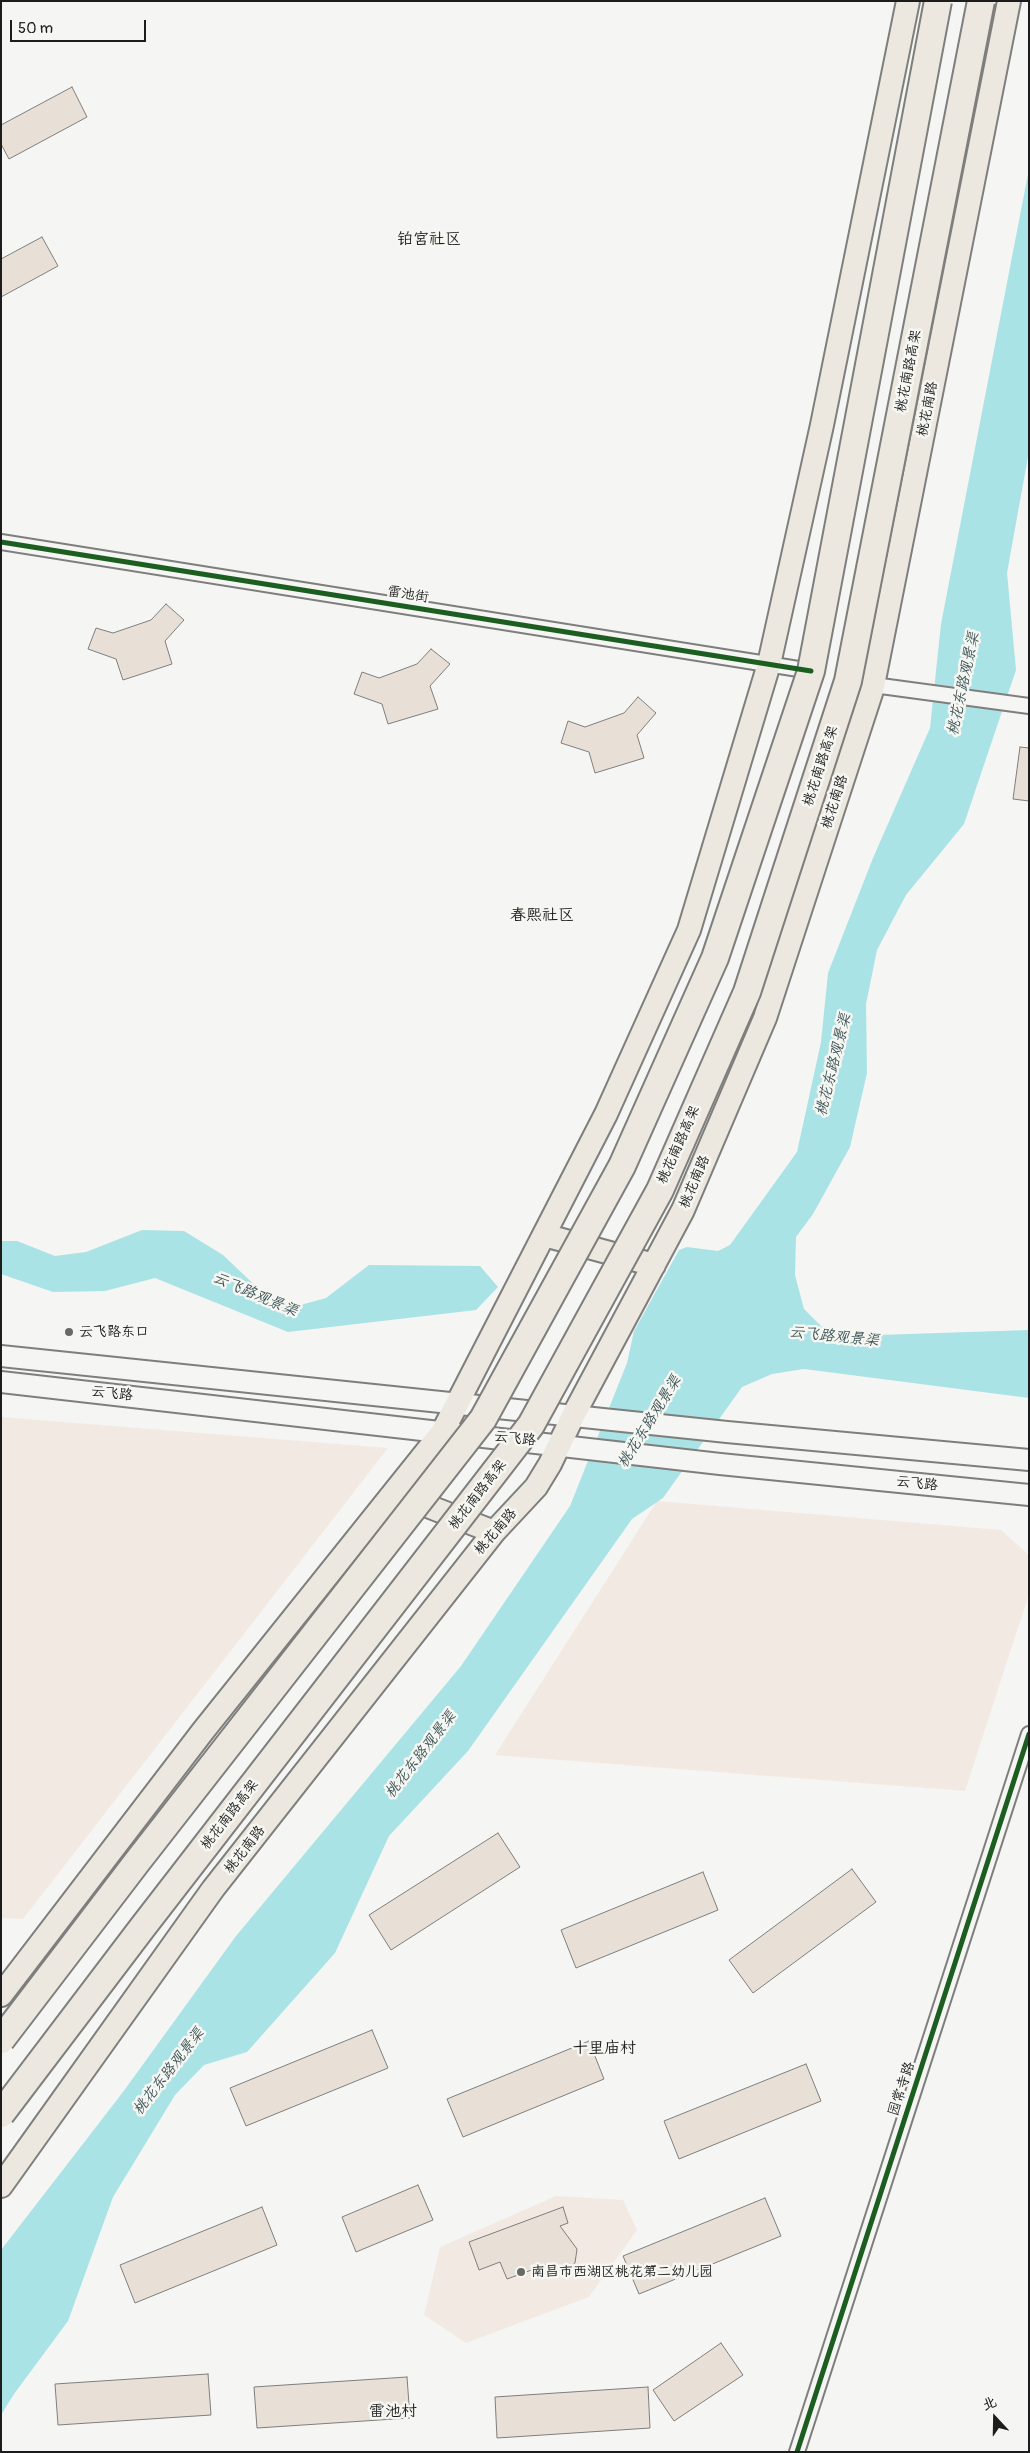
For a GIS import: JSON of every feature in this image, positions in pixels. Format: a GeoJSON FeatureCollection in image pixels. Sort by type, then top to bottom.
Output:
{"type":"FeatureCollection","features":[{"type":"Feature","properties":{"kind":"highway"},"geometry":{"type":"LineString","coordinates":[[1,2040],[143,1854],[483,1419],[622,1166],[715,958],[811,671],[938,1]]}},
{"type":"Feature","properties":{"kind":"highway","name":"桃花南路高架"},"geometry":{"type":"LineString","coordinates":[[1,2114],[142,1928],[531,1425],[660,1190],[747,992],[848,681],[981,1]]}},
{"type":"Feature","properties":{"kind":"main road"},"geometry":{"type":"LineString","coordinates":[[5,1983],[203,1731],[443,1431],[606,1114],[690,930],[769,664],[822,425],[908,1]]}},
{"type":"Feature","properties":{"kind":"main road","name":"桃花南路"},"geometry":{"type":"LineString","coordinates":[[1,2186],[213,1889],[494,1532],[536,1487],[568,1445],[654,1265],[683,1210],[766,1018],[874,685],[1008,1]]}},
{"type":"Feature","properties":{"kind":"main road"},"geometry":{"type":"LineString","coordinates":[[544,1235],[654,1265]]}},
{"type":"Feature","properties":{"kind":"main road","name":"云飞路"},"geometry":{"type":"LineString","coordinates":[[1,1356],[582,1415],[727,1432],[1029,1460]]}},
{"type":"Feature","properties":{"kind":"main road","name":"云飞路"},"geometry":{"type":"LineString","coordinates":[[1,1382],[568,1445],[720,1464],[1029,1495]]}},
{"type":"Feature","properties":{"kind":"main road"},"geometry":{"type":"LineString","coordinates":[[393,1492],[494,1532]]}},
{"type":"Feature","properties":{"kind":"street","name":"雷池街"},"geometry":{"type":"LineString","coordinates":[[1,542],[811,671]]}},
{"type":"Feature","properties":{"kind":"street"},"geometry":{"type":"LineString","coordinates":[[848,681],[1022,705]]}},
{"type":"Feature","properties":{"kind":"street","name":"园常寺路"},"geometry":{"type":"LineString","coordinates":[[797,2452],[1029,1734]]}},
{"type":"Feature","properties":{"kind":"shaded area"},"geometry":{"type":"Polygon","coordinates":[[[1,1417],[388,1448],[23,1919],[1,1918],[1,1417]]]}},
{"type":"Feature","properties":{"kind":"shaded area"},"geometry":{"type":"Polygon","coordinates":[[[657,1501],[1001,1530],[1029,1555],[1029,1594],[965,1791],[495,1755],[657,1501]]]}},
{"type":"Feature","properties":{"kind":"shaded area","name":"南昌市西湖区桃花第二幼儿园"},"geometry":{"type":"Polygon","coordinates":[[[556,2196],[623,2200],[637,2230],[589,2297],[466,2343],[424,2315],[440,2247],[556,2196]]]}},
{"type":"Feature","properties":{"kind":"water"},"geometry":{"type":"Polygon","coordinates":[[[1029,169],[1029,451],[1007,573],[1016,670],[964,824],[906,895],[877,950],[866,1004],[867,1073],[850,1147],[813,1214],[796,1237],[795,1275],[804,1309],[822,1327],[848,1336],[1029,1330],[1029,1398],[804,1369],[772,1374],[742,1387],[663,1498],[632,1519],[468,1751],[389,1836],[335,1953],[247,2052],[204,2065],[175,2095],[113,2197],[68,2321],[14,2394],[1,2415],[1,2250],[123,2092],[236,1936],[461,1666],[570,1506],[627,1363],[634,1331],[679,1250],[687,1247],[718,1251],[730,1245],[797,1152],[821,1042],[828,973],[873,858],[930,728],[941,624],[1029,169]]]}},
{"type":"Feature","properties":{"kind":"water","name":"云飞路观景渠"},"geometry":{"type":"Polygon","coordinates":[[[142,1230],[184,1231],[223,1255],[263,1293],[297,1306],[326,1298],[369,1265],[480,1266],[498,1287],[476,1310],[288,1332],[155,1278],[105,1291],[53,1292],[1,1274],[1,1241],[17,1241],[55,1256],[86,1252],[142,1230]]]}},
{"type":"Feature","properties":{"kind":"building"},"geometry":{"type":"Polygon","coordinates":[[[72,87],[87,117],[9,159],[1,144],[1,125],[72,87]]]}},
{"type":"Feature","properties":{"kind":"building"},"geometry":{"type":"Polygon","coordinates":[[[42,237],[58,266],[1,297],[1,259],[42,237]]]}},
{"type":"Feature","properties":{"kind":"building"},"geometry":{"type":"Polygon","coordinates":[[[166,604],[184,620],[165,641],[172,664],[123,680],[116,659],[88,649],[96,628],[113,633],[151,620],[166,604]]]}},
{"type":"Feature","properties":{"kind":"building"},"geometry":{"type":"Polygon","coordinates":[[[431,649],[450,664],[430,686],[438,709],[388,724],[382,704],[354,694],[362,672],[379,678],[417,664],[431,649]]]}},
{"type":"Feature","properties":{"kind":"building"},"geometry":{"type":"Polygon","coordinates":[[[638,697],[656,713],[637,735],[644,758],[595,773],[589,752],[561,743],[568,721],[585,727],[624,713],[638,697]]]}},
{"type":"Feature","properties":{"kind":"building"},"geometry":{"type":"Polygon","coordinates":[[[1020,747],[1029,748],[1029,801],[1013,799],[1020,747]]]}},
{"type":"Feature","properties":{"kind":"building"},"geometry":{"type":"Polygon","coordinates":[[[498,1833],[520,1867],[391,1950],[369,1915],[498,1833]]]}},
{"type":"Feature","properties":{"kind":"building"},"geometry":{"type":"Polygon","coordinates":[[[852,1869],[876,1902],[753,1993],[729,1960],[852,1869]]]}},
{"type":"Feature","properties":{"kind":"building"},"geometry":{"type":"Polygon","coordinates":[[[703,1872],[718,1910],[576,1968],[561,1930],[703,1872]]]}},
{"type":"Feature","properties":{"kind":"building"},"geometry":{"type":"Polygon","coordinates":[[[372,2030],[388,2068],[246,2126],[230,2088],[372,2030]]]}},
{"type":"Feature","properties":{"kind":"building"},"geometry":{"type":"Polygon","coordinates":[[[589,2041],[604,2079],[463,2137],[447,2099],[589,2041]]]}},
{"type":"Feature","properties":{"kind":"building"},"geometry":{"type":"Polygon","coordinates":[[[806,2064],[821,2101],[679,2159],[664,2121],[806,2064]]]}},
{"type":"Feature","properties":{"kind":"building"},"geometry":{"type":"Polygon","coordinates":[[[418,2185],[433,2220],[356,2252],[342,2217],[418,2185]]]}},
{"type":"Feature","properties":{"kind":"building"},"geometry":{"type":"Polygon","coordinates":[[[765,2198],[781,2236],[639,2294],[623,2256],[765,2198]]]}},
{"type":"Feature","properties":{"kind":"building"},"geometry":{"type":"Polygon","coordinates":[[[262,2207],[277,2245],[135,2303],[120,2265],[262,2207]]]}},
{"type":"Feature","properties":{"kind":"building"},"geometry":{"type":"Polygon","coordinates":[[[563,2207],[568,2223],[560,2226],[577,2249],[575,2263],[568,2269],[559,2270],[548,2264],[507,2279],[500,2262],[479,2270],[469,2242],[563,2207]]]}},
{"type":"Feature","properties":{"kind":"building"},"geometry":{"type":"Polygon","coordinates":[[[721,2343],[743,2375],[674,2421],[653,2390],[721,2343]]]}},
{"type":"Feature","properties":{"kind":"building"},"geometry":{"type":"Polygon","coordinates":[[[208,2374],[211,2415],[58,2425],[55,2384],[208,2374]]]}},
{"type":"Feature","properties":{"kind":"building"},"geometry":{"type":"Polygon","coordinates":[[[407,2377],[410,2418],[257,2428],[254,2387],[407,2377]]]}},
{"type":"Feature","properties":{"kind":"building"},"geometry":{"type":"Polygon","coordinates":[[[648,2387],[650,2428],[497,2438],[495,2397],[648,2387]]]}},
{"type":"Feature","properties":{"kind":"cycle path"},"geometry":{"type":"LineString","coordinates":[[1,542],[811,671]]}},
{"type":"Feature","properties":{"kind":"cycle path"},"geometry":{"type":"LineString","coordinates":[[797,2452],[1029,1734]]}},
{"type":"Feature","properties":{"kind":"place","name":"云飞路东口"},"geometry":{"type":"Point","coordinates":[69,1332]}},
{"type":"Feature","properties":{"kind":"place","name":"南昌市西湖区桃花第二幼儿园"},"geometry":{"type":"Point","coordinates":[521,2272]}},
{"type":"Feature","properties":{"kind":"district","name":"铂宫社区"},"geometry":{"type":"Point","coordinates":[429,240]}},
{"type":"Feature","properties":{"kind":"district","name":"春熙社区"},"geometry":{"type":"Point","coordinates":[542,916]}},
{"type":"Feature","properties":{"kind":"district","name":"十里庙村"},"geometry":{"type":"Point","coordinates":[604,2049]}},
{"type":"Feature","properties":{"kind":"district","name":"雷池村"},"geometry":{"type":"Point","coordinates":[393,2412]}},
{"type":"Feature","properties":{"kind":"water label","name":"桃花东路观景渠"},"geometry":{"type":"Point","coordinates":[964,684]}},
{"type":"Feature","properties":{"kind":"water label","name":"桃花东路观景渠"},"geometry":{"type":"Point","coordinates":[834,1065]}},
{"type":"Feature","properties":{"kind":"water label","name":"桃花东路观景渠"},"geometry":{"type":"Point","coordinates":[650,1422]}},
{"type":"Feature","properties":{"kind":"water label","name":"桃花东路观景渠"},"geometry":{"type":"Point","coordinates":[421,1755]}},
{"type":"Feature","properties":{"kind":"water label","name":"桃花东路观景渠"},"geometry":{"type":"Point","coordinates":[169,2072]}}]}
